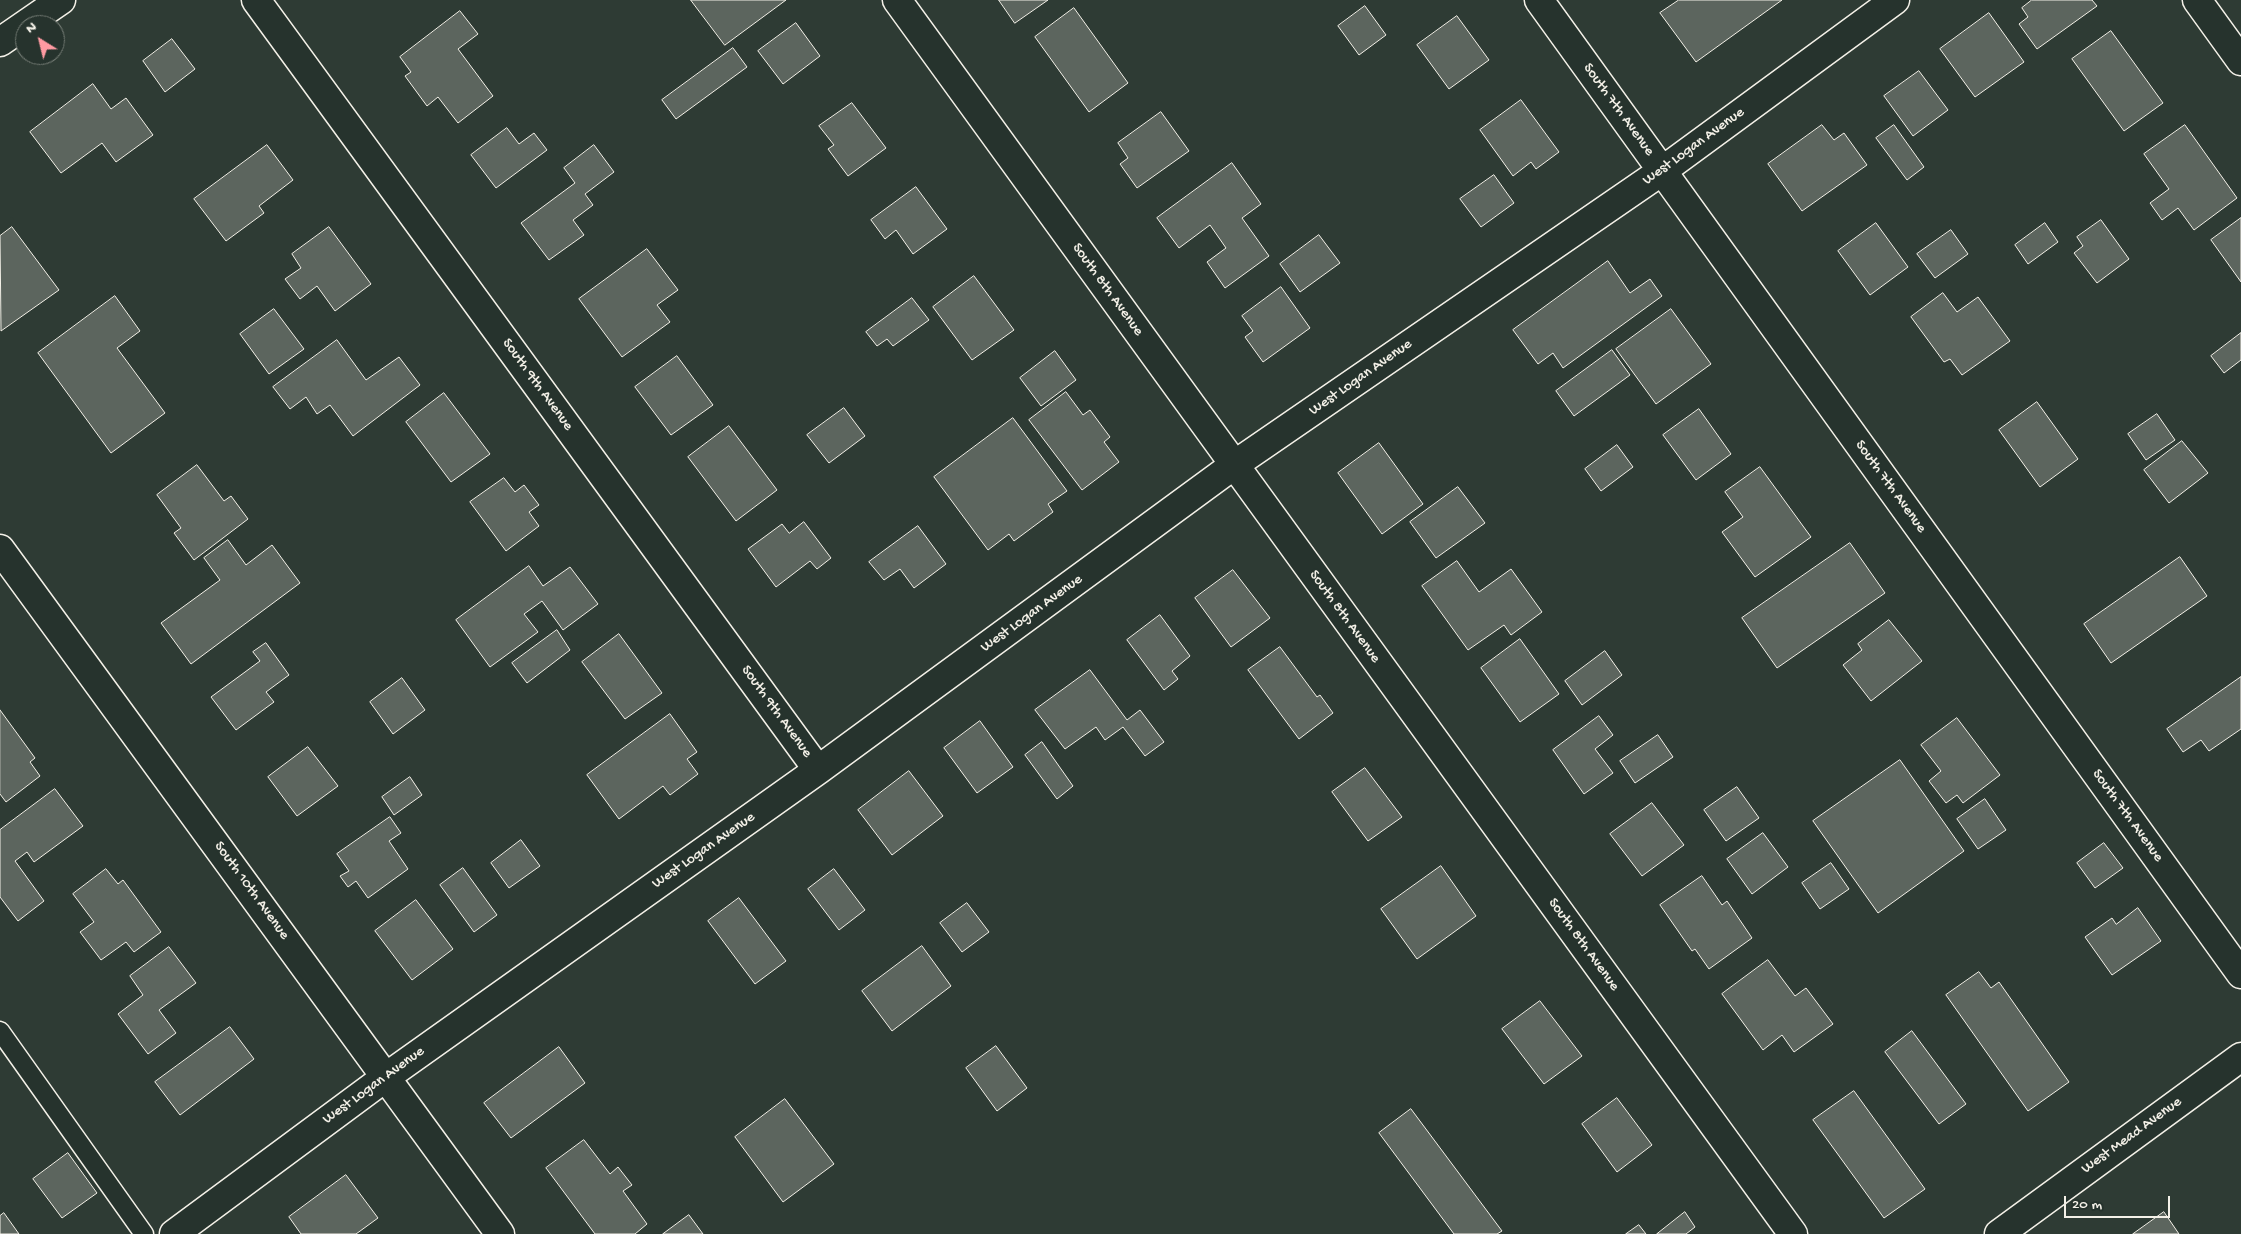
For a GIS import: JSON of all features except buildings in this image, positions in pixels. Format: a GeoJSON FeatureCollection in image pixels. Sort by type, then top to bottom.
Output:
{"type":"FeatureCollection","features":[{"type":"Feature","properties":{"kind":"street"},"geometry":{"type":"LineString","coordinates":[[0,42],[60,0]]}},
{"type":"Feature","properties":{"kind":"street","name":"South 9th Avenue"},"geometry":{"type":"LineString","coordinates":[[256,0],[818,770]]}},
{"type":"Feature","properties":{"kind":"street","name":"South 8th Avenue"},"geometry":{"type":"LineString","coordinates":[[897,0],[1793,1234]]}},
{"type":"Feature","properties":{"kind":"street","name":"South 7th Avenue"},"geometry":{"type":"LineString","coordinates":[[1539,0],[2241,974]]}},
{"type":"Feature","properties":{"kind":"street","name":"West Logan Avenue"},"geometry":{"type":"LineString","coordinates":[[174,1234],[386,1077],[818,770],[1234,465],[1662,171],[1895,0]]}},
{"type":"Feature","properties":{"kind":"street"},"geometry":{"type":"LineString","coordinates":[[2197,0],[2241,61]]}},
{"type":"Feature","properties":{"kind":"street","name":"South 10th Avenue"},"geometry":{"type":"LineString","coordinates":[[0,548],[500,1234]]}},
{"type":"Feature","properties":{"kind":"street","name":"West Mead Avenue"},"geometry":{"type":"LineString","coordinates":[[1999,1234],[2241,1057]]}},
{"type":"Feature","properties":{"kind":"lane"},"geometry":{"type":"LineString","coordinates":[[0,1031],[144,1234]]}}]}
